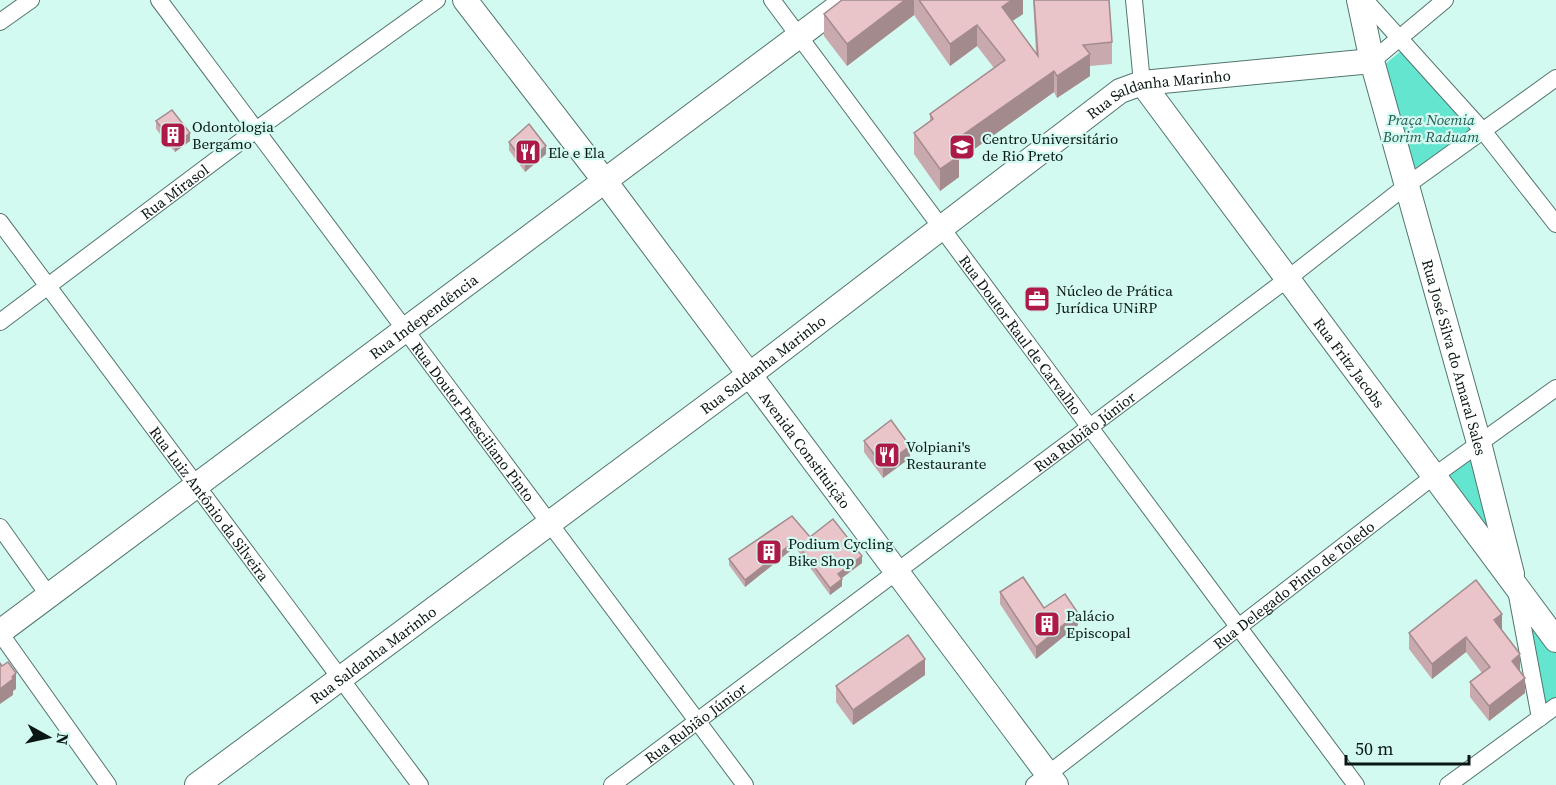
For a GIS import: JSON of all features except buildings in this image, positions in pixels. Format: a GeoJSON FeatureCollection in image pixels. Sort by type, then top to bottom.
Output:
{"type":"FeatureCollection","features":[{"type":"Feature","properties":{"kind":"street"},"geometry":{"type":"LineString","coordinates":[[0,22],[31,0]]}},
{"type":"Feature","properties":{"kind":"street","name":"Rua Doutor Presciliano Pinto"},"geometry":{"type":"LineString","coordinates":[[159,0],[745,785]]}},
{"type":"Feature","properties":{"kind":"street","name":"Rua Mirasol"},"geometry":{"type":"LineString","coordinates":[[0,322],[256,130],[437,0]]}},
{"type":"Feature","properties":{"kind":"street","name":"Avenida Constituição"},"geometry":{"type":"LineString","coordinates":[[465,0],[604,180],[897,572],[1046,781]]}},
{"type":"Feature","properties":{"kind":"street","name":"Rua Doutor Raul de Carvalho"},"geometry":{"type":"LineString","coordinates":[[772,0],[1356,785]]}},
{"type":"Feature","properties":{"kind":"street","name":"Rua Independência"},"geometry":{"type":"LineString","coordinates":[[0,632],[195,484],[847,0]]}},
{"type":"Feature","properties":{"kind":"street"},"geometry":{"type":"LineString","coordinates":[[1134,0],[1142,83]]}},
{"type":"Feature","properties":{"kind":"street","name":"Rua José Silva do Amaral Sales"},"geometry":{"type":"LineString","coordinates":[[1359,0],[1372,61],[1479,443],[1515,586],[1540,718]]}},
{"type":"Feature","properties":{"kind":"street"},"geometry":{"type":"LineString","coordinates":[[1365,0],[1485,132],[1556,224]]}},
{"type":"Feature","properties":{"kind":"street"},"geometry":{"type":"LineString","coordinates":[[1372,61],[1397,37],[1445,0]]}},
{"type":"Feature","properties":{"kind":"street","name":"Rua Saldanha Marinho"},"geometry":{"type":"LineString","coordinates":[[197,785],[750,375],[1120,91],[1142,83],[1372,61]]}},
{"type":"Feature","properties":{"kind":"street","name":"Rua Rubião Júnior"},"geometry":{"type":"LineString","coordinates":[[612,785],[1286,280],[1406,186],[1485,132],[1556,78]]}},
{"type":"Feature","properties":{"kind":"street","name":"Rua Fritz Jacobs"},"geometry":{"type":"LineString","coordinates":[[1142,83],[1286,280],[1556,640]]}},
{"type":"Feature","properties":{"kind":"street","name":"Rua Luiz Antônio da Silveira"},"geometry":{"type":"LineString","coordinates":[[0,222],[420,785]]}},
{"type":"Feature","properties":{"kind":"street","name":"Rua Delegado Pinto de Toledo"},"geometry":{"type":"LineString","coordinates":[[1046,781],[1238,626],[1434,476],[1556,388]]}},
{"type":"Feature","properties":{"kind":"street"},"geometry":{"type":"LineString","coordinates":[[0,527],[49,596]]}},
{"type":"Feature","properties":{"kind":"street"},"geometry":{"type":"LineString","coordinates":[[0,632],[108,785]]}},
{"type":"Feature","properties":{"kind":"street"},"geometry":{"type":"LineString","coordinates":[[1448,785],[1556,706]]}},
{"type":"Feature","properties":{"kind":"green space","name":"Praça Noemia Borim Raduam"},"geometry":{"type":"Polygon","coordinates":[[[1401,51],[1477,132],[1413,175],[1384,65],[1401,51]]]}},
{"type":"Feature","properties":{"kind":"green space"},"geometry":{"type":"Polygon","coordinates":[[[1476,456],[1506,570],[1442,479],[1476,456]]]}},
{"type":"Feature","properties":{"kind":"green space"},"geometry":{"type":"Polygon","coordinates":[[[1522,604],[1556,648],[1556,702],[1542,713],[1522,604]]]}},
{"type":"Feature","properties":{"kind":"place","name":"Odontologia Bergamo"},"geometry":{"type":"Point","coordinates":[173,135]}},
{"type":"Feature","properties":{"kind":"place","name":"Centro Universitário de Rio Preto"},"geometry":{"type":"Point","coordinates":[962,147]}},
{"type":"Feature","properties":{"kind":"place","name":"Ele e Ela"},"geometry":{"type":"Point","coordinates":[528,152]}},
{"type":"Feature","properties":{"kind":"place","name":"Núcleo de Prática Jurídica UNiRP"},"geometry":{"type":"Point","coordinates":[1037,299]}},
{"type":"Feature","properties":{"kind":"place","name":"Volpiani's Restaurante"},"geometry":{"type":"Point","coordinates":[887,455]}},
{"type":"Feature","properties":{"kind":"place","name":"Podium Cycling Bike Shop"},"geometry":{"type":"Point","coordinates":[769,552]}},
{"type":"Feature","properties":{"kind":"place","name":"Palácio Episcopal"},"geometry":{"type":"Point","coordinates":[1047,624]}}]}
